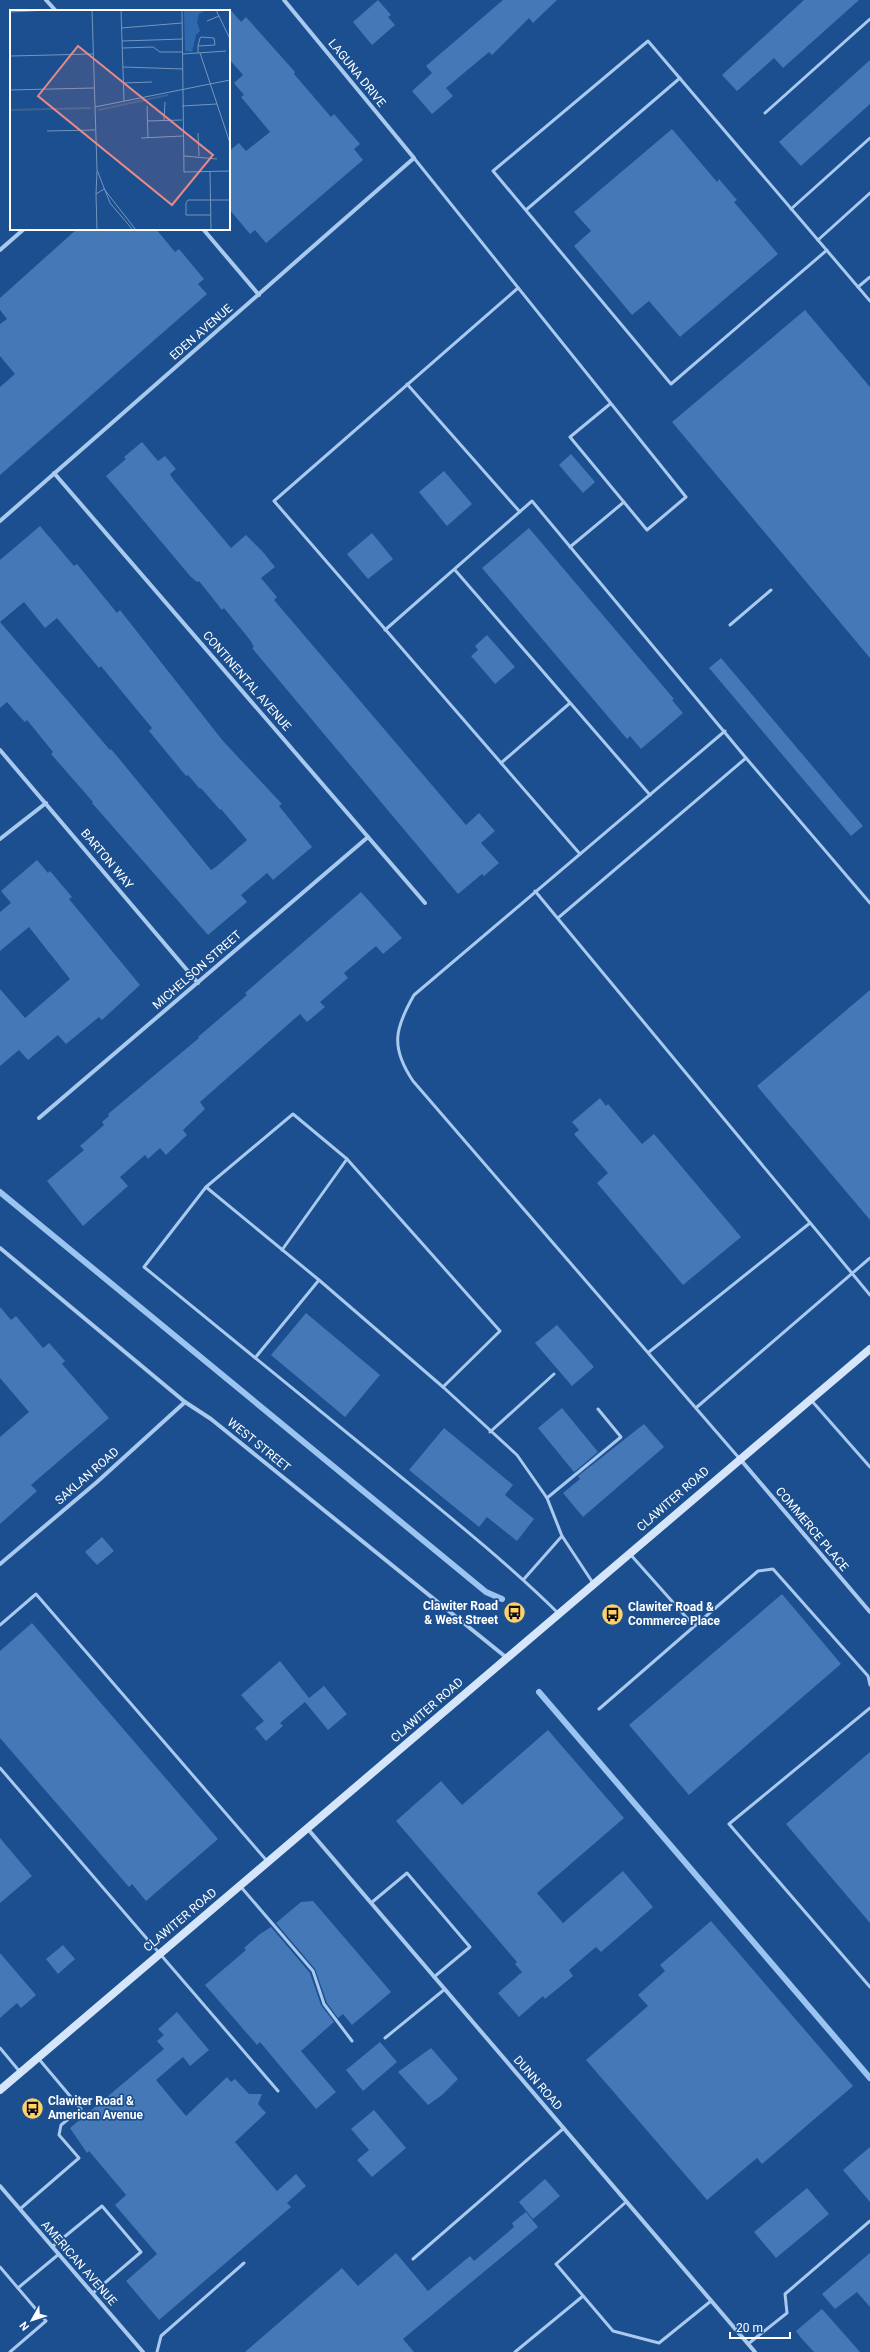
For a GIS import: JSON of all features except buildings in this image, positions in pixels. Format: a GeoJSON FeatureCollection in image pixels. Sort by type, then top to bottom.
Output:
{"type":"FeatureCollection","features":[{"type":"Feature","properties":{"kind":"main road","name":"CLAWITER ROAD"},"geometry":{"type":"LineString","coordinates":[[0,2090],[160,1952],[507,1658],[739,1458],[870,1349]]}},
{"type":"Feature","properties":{"kind":"street"},"geometry":{"type":"LineString","coordinates":[[46,0],[55,10]]}},
{"type":"Feature","properties":{"kind":"street","name":"LAGUNA DRIVE"},"geometry":{"type":"LineString","coordinates":[[284,0],[414,158]]}},
{"type":"Feature","properties":{"kind":"street","name":"EDEN AVENUE"},"geometry":{"type":"LineString","coordinates":[[0,521],[414,158]]}},
{"type":"Feature","properties":{"kind":"street"},"geometry":{"type":"LineString","coordinates":[[0,250],[23,230]]}},
{"type":"Feature","properties":{"kind":"street"},"geometry":{"type":"LineString","coordinates":[[204,230],[259,295]]}},
{"type":"Feature","properties":{"kind":"street","name":"CONTINENTAL AVENUE"},"geometry":{"type":"LineString","coordinates":[[54,473],[425,903]]}},
{"type":"Feature","properties":{"kind":"street","name":"BARTON WAY"},"geometry":{"type":"LineString","coordinates":[[0,750],[198,983]]}},
{"type":"Feature","properties":{"kind":"street"},"geometry":{"type":"LineString","coordinates":[[0,839],[46,803]]}},
{"type":"Feature","properties":{"kind":"street","name":"MICHELSON STREET"},"geometry":{"type":"LineString","coordinates":[[39,1118],[368,837]]}},
{"type":"Feature","properties":{"kind":"street","name":"WEST STREET"},"geometry":{"type":"LineString","coordinates":[[0,1248],[185,1402],[211,1419],[507,1658]]}},
{"type":"Feature","properties":{"kind":"street","name":"SAKLAN ROAD"},"geometry":{"type":"LineString","coordinates":[[0,1564],[97,1482],[185,1402]]}},
{"type":"Feature","properties":{"kind":"street","name":"COMMERCE PLACE"},"geometry":{"type":"LineString","coordinates":[[739,1458],[870,1612]]}},
{"type":"Feature","properties":{"kind":"street","name":"DUNN ROAD"},"geometry":{"type":"LineString","coordinates":[[307,1827],[755,2352]]}},
{"type":"Feature","properties":{"kind":"street","name":"AMERICAN AVENUE"},"geometry":{"type":"LineString","coordinates":[[0,2186],[143,2352]]}},
{"type":"Feature","properties":{"kind":"lane"},"geometry":{"type":"LineString","coordinates":[[765,113],[870,18]]}},
{"type":"Feature","properties":{"kind":"lane"},"geometry":{"type":"LineString","coordinates":[[827,250],[671,384],[493,171],[648,41],[827,250],[858,288],[870,301]]}},
{"type":"Feature","properties":{"kind":"lane"},"geometry":{"type":"LineString","coordinates":[[526,210],[680,78]]}},
{"type":"Feature","properties":{"kind":"lane"},"geometry":{"type":"LineString","coordinates":[[792,209],[870,138]]}},
{"type":"Feature","properties":{"kind":"lane"},"geometry":{"type":"LineString","coordinates":[[414,158],[686,497],[647,530],[570,437],[610,404]]}},
{"type":"Feature","properties":{"kind":"lane"},"geometry":{"type":"LineString","coordinates":[[818,240],[870,193]]}},
{"type":"Feature","properties":{"kind":"lane"},"geometry":{"type":"LineString","coordinates":[[858,288],[870,277]]}},
{"type":"Feature","properties":{"kind":"lane"},"geometry":{"type":"LineString","coordinates":[[518,288],[274,501],[580,854]]}},
{"type":"Feature","properties":{"kind":"lane"},"geometry":{"type":"LineString","coordinates":[[407,384],[520,512]]}},
{"type":"Feature","properties":{"kind":"lane"},"geometry":{"type":"LineString","coordinates":[[385,630],[532,501],[746,758],[870,902]]}},
{"type":"Feature","properties":{"kind":"lane"},"geometry":{"type":"LineString","coordinates":[[570,547],[624,502]]}},
{"type":"Feature","properties":{"kind":"lane"},"geometry":{"type":"LineString","coordinates":[[454,570],[650,794]]}},
{"type":"Feature","properties":{"kind":"lane"},"geometry":{"type":"LineString","coordinates":[[730,625],[771,590]]}},
{"type":"Feature","properties":{"kind":"lane"},"geometry":{"type":"LineString","coordinates":[[501,763],[570,703]]}},
{"type":"Feature","properties":{"kind":"lane"},"geometry":{"type":"LineString","coordinates":[[725,731],[414,995],[402,1015],[396,1040],[399,1056],[412,1081],[697,1407],[739,1458]]}},
{"type":"Feature","properties":{"kind":"lane"},"geometry":{"type":"LineString","coordinates":[[558,918],[746,758]]}},
{"type":"Feature","properties":{"kind":"lane"},"geometry":{"type":"LineString","coordinates":[[535,891],[870,1295]]}},
{"type":"Feature","properties":{"kind":"lane"},"geometry":{"type":"LineString","coordinates":[[443,1387],[500,1331],[347,1160],[293,1114],[206,1187],[144,1267],[524,1579],[558,1613]]}},
{"type":"Feature","properties":{"kind":"lane"},"geometry":{"type":"LineString","coordinates":[[282,1250],[347,1160]]}},
{"type":"Feature","properties":{"kind":"lane"},"geometry":{"type":"LineString","coordinates":[[206,1187],[319,1280],[443,1387],[490,1432],[517,1455],[547,1498],[562,1536],[593,1583]]}},
{"type":"Feature","properties":{"kind":"lane"},"geometry":{"type":"LineString","coordinates":[[649,1352],[810,1223]]}},
{"type":"Feature","properties":{"kind":"lane"},"geometry":{"type":"LineString","coordinates":[[697,1407],[870,1258]]}},
{"type":"Feature","properties":{"kind":"lane"},"geometry":{"type":"LineString","coordinates":[[255,1358],[319,1280]]}},
{"type":"Feature","properties":{"kind":"lane"},"geometry":{"type":"LineString","coordinates":[[490,1432],[554,1374]]}},
{"type":"Feature","properties":{"kind":"lane"},"geometry":{"type":"LineString","coordinates":[[811,1399],[870,1467]]}},
{"type":"Feature","properties":{"kind":"lane"},"geometry":{"type":"LineString","coordinates":[[547,1498],[621,1437],[598,1409]]}},
{"type":"Feature","properties":{"kind":"lane"},"geometry":{"type":"LineString","coordinates":[[524,1579],[562,1536]]}},
{"type":"Feature","properties":{"kind":"lane"},"geometry":{"type":"LineString","coordinates":[[629,1552],[694,1626]]}},
{"type":"Feature","properties":{"kind":"lane"},"geometry":{"type":"LineString","coordinates":[[599,1709],[758,1571],[773,1569],[868,1676],[870,1685]]}},
{"type":"Feature","properties":{"kind":"lane"},"geometry":{"type":"LineString","coordinates":[[0,1625],[36,1594],[267,1861]]}},
{"type":"Feature","properties":{"kind":"lane"},"geometry":{"type":"LineString","coordinates":[[870,1708],[729,1824],[870,1987]]}},
{"type":"Feature","properties":{"kind":"lane"},"geometry":{"type":"LineString","coordinates":[[0,1768],[160,1952],[278,2091]]}},
{"type":"Feature","properties":{"kind":"lane"},"geometry":{"type":"LineString","coordinates":[[371,1903],[407,1873],[470,1947],[434,1977]]}},
{"type":"Feature","properties":{"kind":"lane"},"geometry":{"type":"LineString","coordinates":[[239,1885],[313,1971],[324,2004],[352,2041]]}},
{"type":"Feature","properties":{"kind":"lane"},"geometry":{"type":"LineString","coordinates":[[385,2038],[445,1989]]}},
{"type":"Feature","properties":{"kind":"lane"},"geometry":{"type":"LineString","coordinates":[[0,2048],[20,2072]]}},
{"type":"Feature","properties":{"kind":"lane"},"geometry":{"type":"LineString","coordinates":[[20,2209],[78,2158],[59,2135],[61,2125],[81,2109],[38,2057]]}},
{"type":"Feature","properties":{"kind":"lane"},"geometry":{"type":"LineString","coordinates":[[413,2259],[564,2128]]}},
{"type":"Feature","properties":{"kind":"lane"},"geometry":{"type":"LineString","coordinates":[[626,2202],[556,2264],[613,2331],[659,2343],[711,2301]]}},
{"type":"Feature","properties":{"kind":"lane"},"geometry":{"type":"LineString","coordinates":[[52,2247],[102,2206],[141,2252],[92,2293]]}},
{"type":"Feature","properties":{"kind":"lane"},"geometry":{"type":"LineString","coordinates":[[748,2344],[787,2312],[785,2294],[870,2221]]}},
{"type":"Feature","properties":{"kind":"lane"},"geometry":{"type":"LineString","coordinates":[[18,2288],[58,2254]]}},
{"type":"Feature","properties":{"kind":"lane"},"geometry":{"type":"LineString","coordinates":[[157,2352],[161,2336],[244,2263]]}},
{"type":"Feature","properties":{"kind":"lane"},"geometry":{"type":"LineString","coordinates":[[0,2267],[46,2321],[10,2352]]}},
{"type":"Feature","properties":{"kind":"lane"},"geometry":{"type":"LineString","coordinates":[[515,2352],[583,2296]]}},
{"type":"Feature","properties":{"kind":"waterway"},"geometry":{"type":"LineString","coordinates":[[0,1192],[486,1592],[502,1599]]}},
{"type":"Feature","properties":{"kind":"waterway"},"geometry":{"type":"LineString","coordinates":[[539,1692],[870,2078]]}},
{"type":"Feature","properties":{"kind":"place","name":"Clawiter Road & West Street"},"geometry":{"type":"Point","coordinates":[514,1613]}},
{"type":"Feature","properties":{"kind":"place","name":"Clawiter Road & Commerce Place"},"geometry":{"type":"Point","coordinates":[612,1614]}},
{"type":"Feature","properties":{"kind":"place","name":"Clawiter Road & American Avenue"},"geometry":{"type":"Point","coordinates":[32,2108]}}]}
